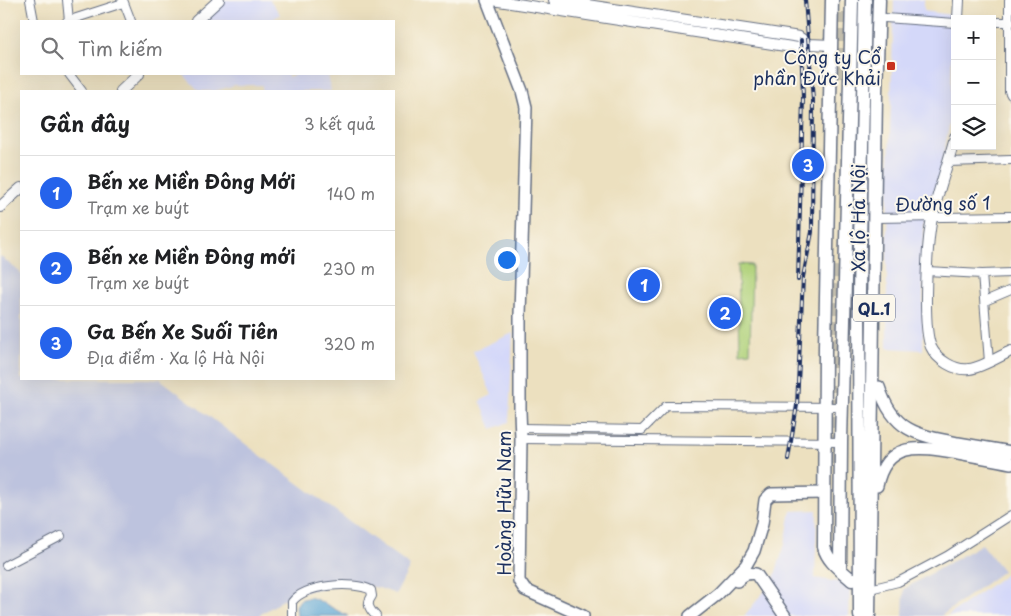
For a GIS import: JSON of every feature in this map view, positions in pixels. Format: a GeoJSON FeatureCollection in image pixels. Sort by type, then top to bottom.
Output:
{"type":"FeatureCollection","features":[{"type":"Feature","properties":{"kind":"highway","name":"Xa lộ Hà Nội"},"geometry":{"type":"LineString","coordinates":[[832,0],[824,547],[835,565]]}},
{"type":"Feature","properties":{"kind":"highway","name":"Xa lộ Hà Nội"},"geometry":{"type":"LineString","coordinates":[[835,565],[841,442],[852,0]]}},
{"type":"Feature","properties":{"kind":"highway","name":"Xa lộ Hà Nội"},"geometry":{"type":"LineString","coordinates":[[865,0],[859,293],[864,585],[869,616]]}},
{"type":"Feature","properties":{"kind":"highway","name":"Xa lộ Hà Nội"},"geometry":{"type":"LineString","coordinates":[[860,616],[877,486],[875,432],[879,0]]}},
{"type":"Feature","properties":{"kind":"highway","name":"Xa lộ Hà Nội"},"geometry":{"type":"LineString","coordinates":[[878,218],[886,0]]}},
{"type":"Feature","properties":{"kind":"highway"},"geometry":{"type":"LineString","coordinates":[[832,45],[864,47]]}},
{"type":"Feature","properties":{"kind":"highway"},"geometry":{"type":"LineString","coordinates":[[835,263],[838,78]]}},
{"type":"Feature","properties":{"kind":"highway","name":"Xa lộ Hà Nội"},"geometry":{"type":"LineString","coordinates":[[851,616],[864,585],[879,387],[877,317]]}},
{"type":"Feature","properties":{"kind":"highway"},"geometry":{"type":"LineString","coordinates":[[832,385],[833,368]]}},
{"type":"Feature","properties":{"kind":"highway"},"geometry":{"type":"LineString","coordinates":[[831,464],[835,565],[864,585]]}},
{"type":"Feature","properties":{"kind":"highway","name":"Xa lộ Hà Nội"},"geometry":{"type":"LineString","coordinates":[[864,585],[875,616]]}},
{"type":"Feature","properties":{"kind":"main road","name":"Hoàng Hữu Nam"},"geometry":{"type":"LineString","coordinates":[[487,0],[522,91],[526,107],[520,411],[519,581],[525,590],[583,616]]}},
{"type":"Feature","properties":{"kind":"main road"},"geometry":{"type":"LineString","coordinates":[[879,387],[887,408],[897,420],[909,430],[931,443],[1011,463]]}},
{"type":"Feature","properties":{"kind":"main road","name":"Hoàng Hữu Nam"},"geometry":{"type":"LineString","coordinates":[[520,411],[516,428],[515,582],[517,588],[523,593],[571,616]]}},
{"type":"Feature","properties":{"kind":"main road"},"geometry":{"type":"LineString","coordinates":[[877,486],[883,468],[896,455],[931,443],[1011,452]]}},
{"type":"Feature","properties":{"kind":"main road"},"geometry":{"type":"LineString","coordinates":[[690,616],[718,594],[746,565],[754,551],[762,524],[766,500],[771,494],[824,493]]}},
{"type":"Feature","properties":{"kind":"main road"},"geometry":{"type":"LineString","coordinates":[[699,616],[723,598],[741,576],[748,572],[756,574],[784,616]]}},
{"type":"Feature","properties":{"kind":"street"},"geometry":{"type":"LineString","coordinates":[[30,0],[34,20]]}},
{"type":"Feature","properties":{"kind":"street"},"geometry":{"type":"LineString","coordinates":[[67,0],[68,20]]}},
{"type":"Feature","properties":{"kind":"street"},"geometry":{"type":"LineString","coordinates":[[197,20],[219,0]]}},
{"type":"Feature","properties":{"kind":"street"},"geometry":{"type":"LineString","coordinates":[[492,0],[706,28]]}},
{"type":"Feature","properties":{"kind":"street"},"geometry":{"type":"LineString","coordinates":[[554,0],[706,28],[798,48],[810,44],[832,45]]}},
{"type":"Feature","properties":{"kind":"street"},"geometry":{"type":"LineString","coordinates":[[958,15],[959,0]]}},
{"type":"Feature","properties":{"kind":"street"},"geometry":{"type":"LineString","coordinates":[[1009,0],[1009,91],[1011,95]]}},
{"type":"Feature","properties":{"kind":"street"},"geometry":{"type":"LineString","coordinates":[[71,20],[123,1],[131,20]]}},
{"type":"Feature","properties":{"kind":"street"},"geometry":{"type":"LineString","coordinates":[[885,18],[951,23]]}},
{"type":"Feature","properties":{"kind":"street"},"geometry":{"type":"LineString","coordinates":[[996,22],[1009,22]]}},
{"type":"Feature","properties":{"kind":"street"},"geometry":{"type":"LineString","coordinates":[[70,75],[81,90]]}},
{"type":"Feature","properties":{"kind":"street"},"geometry":{"type":"LineString","coordinates":[[122,90],[138,75]]}},
{"type":"Feature","properties":{"kind":"street"},"geometry":{"type":"LineString","coordinates":[[951,150],[932,219],[927,272],[928,332],[932,348],[947,364],[957,368],[969,369],[1011,351]]}},
{"type":"Feature","properties":{"kind":"street"},"geometry":{"type":"LineString","coordinates":[[948,162],[1011,160]]}},
{"type":"Feature","properties":{"kind":"street"},"geometry":{"type":"LineString","coordinates":[[0,207],[20,189]]}},
{"type":"Feature","properties":{"kind":"street","name":"Đường số 1"},"geometry":{"type":"LineString","coordinates":[[878,218],[932,219],[1011,216]]}},
{"type":"Feature","properties":{"kind":"street"},"geometry":{"type":"LineString","coordinates":[[927,272],[982,274],[1011,272]]}},
{"type":"Feature","properties":{"kind":"street"},"geometry":{"type":"LineString","coordinates":[[982,274],[989,362]]}},
{"type":"Feature","properties":{"kind":"street"},"geometry":{"type":"LineString","coordinates":[[985,301],[1011,290]]}},
{"type":"Feature","properties":{"kind":"street"},"geometry":{"type":"LineString","coordinates":[[521,433],[642,430],[666,406],[842,407]]}},
{"type":"Feature","properties":{"kind":"street"},"geometry":{"type":"LineString","coordinates":[[521,433],[841,442]]}},
{"type":"Feature","properties":{"kind":"street"},"geometry":{"type":"LineString","coordinates":[[864,585],[898,582],[947,556],[1011,515]]}},
{"type":"Feature","properties":{"kind":"street"},"geometry":{"type":"LineString","coordinates":[[6,565],[61,536]]}},
{"type":"Feature","properties":{"kind":"street"},"geometry":{"type":"LineString","coordinates":[[292,616],[291,606],[295,598],[328,586],[353,586],[371,590],[372,596],[368,606],[376,616]]}},
{"type":"Feature","properties":{"kind":"shaded area"},"geometry":{"type":"Polygon","coordinates":[[[225,0],[270,0],[280,14],[272,20],[205,20],[225,0]]]}},
{"type":"Feature","properties":{"kind":"shaded area"},"geometry":{"type":"Polygon","coordinates":[[[894,0],[924,0],[924,11],[952,15],[951,117],[938,180],[923,226],[923,350],[887,348],[887,230],[894,0]]]}},
{"type":"Feature","properties":{"kind":"shaded area"},"geometry":{"type":"Polygon","coordinates":[[[184,75],[288,75],[288,77],[294,75],[328,75],[331,90],[262,90],[262,85],[235,85],[218,90],[198,90],[184,75]]]}},
{"type":"Feature","properties":{"kind":"shaded area"},"geometry":{"type":"Polygon","coordinates":[[[0,256],[20,272],[20,380],[161,380],[410,566],[396,594],[379,588],[351,583],[297,593],[258,616],[0,616],[0,256]]]}},
{"type":"Feature","properties":{"kind":"shaded area"},"geometry":{"type":"Polygon","coordinates":[[[513,333],[509,422],[492,429],[480,401],[492,395],[473,351],[513,333]]]}},
{"type":"Feature","properties":{"kind":"shaded area"},"geometry":{"type":"Polygon","coordinates":[[[817,510],[815,578],[850,584],[849,616],[744,616],[773,581],[785,544],[791,511],[817,510]]]}},
{"type":"Feature","properties":{"kind":"shaded area"},"geometry":{"type":"Polygon","coordinates":[[[982,544],[1003,571],[941,616],[903,616],[904,589],[982,544]]]}},
{"type":"Feature","properties":{"kind":"shaded area"},"geometry":{"type":"Polygon","coordinates":[[[1011,571],[1011,616],[947,616],[1011,571]]]}},
{"type":"Feature","properties":{"kind":"green space"},"geometry":{"type":"Polygon","coordinates":[[[738,264],[752,265],[750,352],[740,353],[738,264]]]}},
{"type":"Feature","properties":{"kind":"water"},"geometry":{"type":"Polygon","coordinates":[[[310,597],[348,616],[297,616],[296,606],[300,600],[310,597]]]}},
{"type":"Feature","properties":{"kind":"tunnel"},"geometry":{"type":"LineString","coordinates":[[838,78],[839,13]]}},
{"type":"Feature","properties":{"kind":"tunnel"},"geometry":{"type":"LineString","coordinates":[[833,368],[835,263]]}},
{"type":"Feature","properties":{"kind":"tunnel"},"geometry":{"type":"LineString","coordinates":[[831,464],[832,385]]}},
{"type":"Feature","properties":{"kind":"railway"},"geometry":{"type":"LineString","coordinates":[[788,459],[797,405],[803,277],[812,232],[813,100],[805,0]]}},
{"type":"Feature","properties":{"kind":"railway"},"geometry":{"type":"LineString","coordinates":[[798,280],[803,98],[801,40]]}},
{"type":"Feature","properties":{"kind":"place","name":"Công ty Cổ phần Đức Khải"},"geometry":{"type":"Point","coordinates":[891,66]}},
{"type":"Feature","properties":{"kind":"place","name":"Ga Bến Xe Suối Tiên"},"geometry":{"type":"Point","coordinates":[808,165]}},
{"type":"Feature","properties":{"kind":"place","name":"Bến xe Miền Đông Mới"},"geometry":{"type":"Point","coordinates":[644,285]}},
{"type":"Feature","properties":{"kind":"place","name":"Bến xe Miền Đông mới"},"geometry":{"type":"Point","coordinates":[725,313]}}]}
